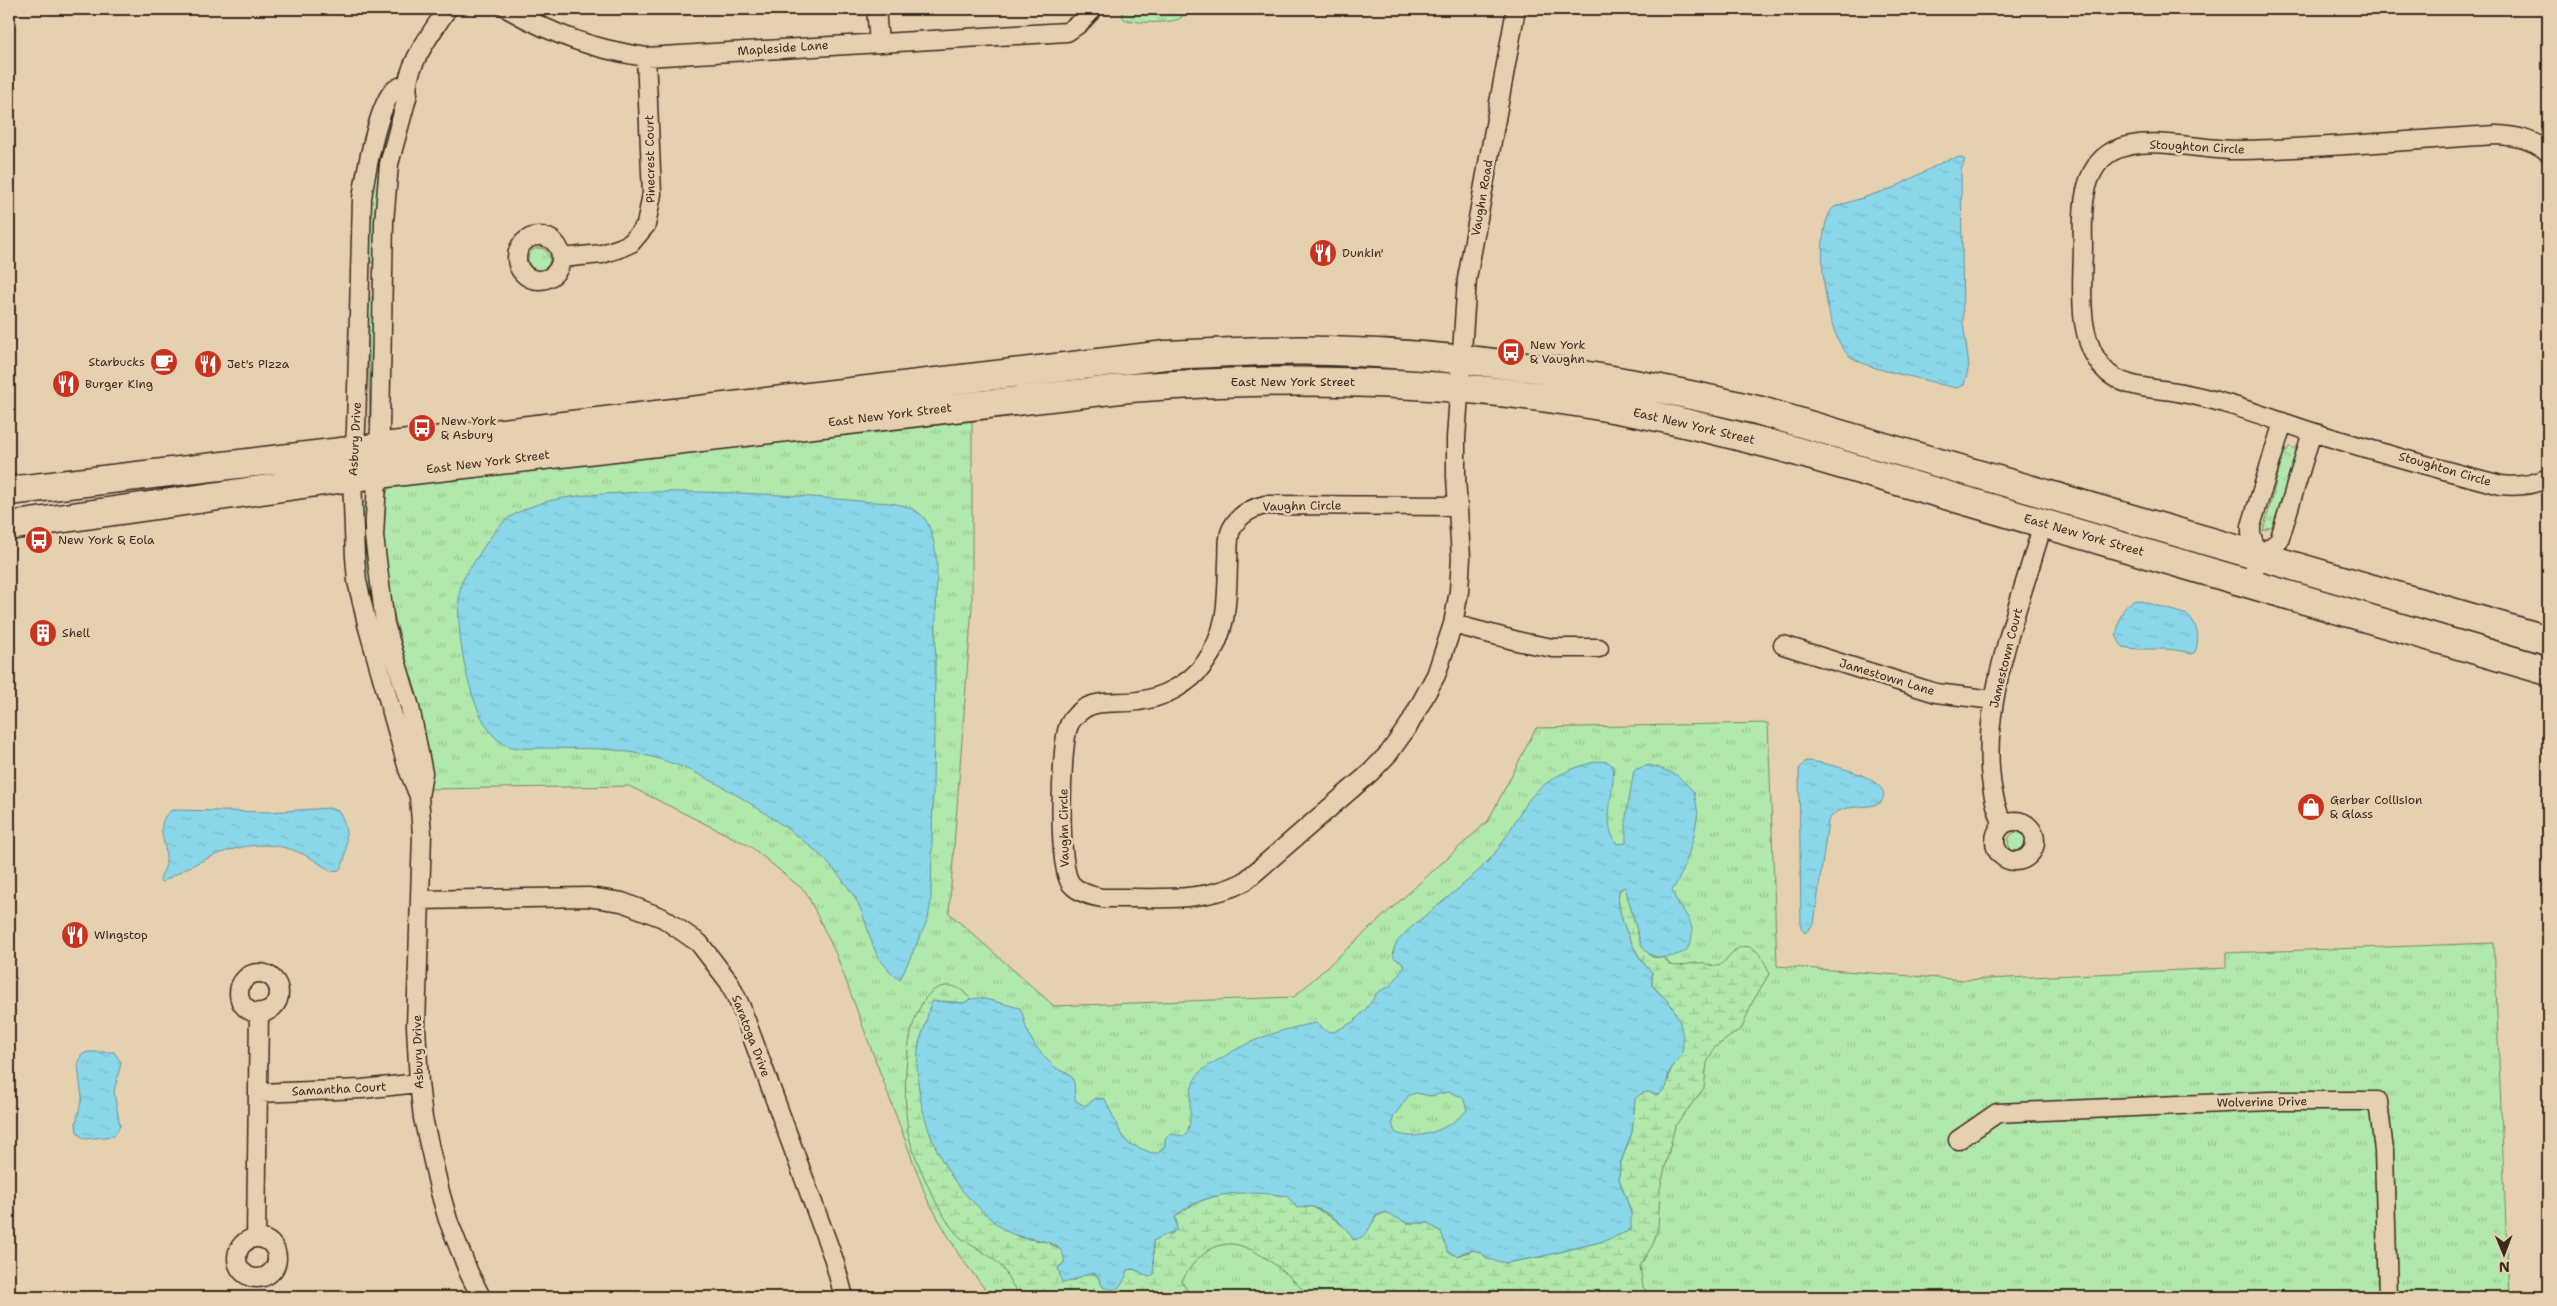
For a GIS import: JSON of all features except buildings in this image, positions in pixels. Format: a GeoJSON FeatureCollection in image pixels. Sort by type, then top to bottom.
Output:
{"type":"FeatureCollection","features":[{"type":"Feature","properties":{"kind":"main road"},"geometry":{"type":"LineString","coordinates":[[9,491],[1166,355],[1330,351],[1462,359],[1534,366],[1623,381],[1757,410],[2548,640]]}},
{"type":"Feature","properties":{"kind":"main road","name":"East New York Street"},"geometry":{"type":"LineString","coordinates":[[9,526],[365,476],[1139,387],[1292,380],[1416,384],[1587,404],[1708,428],[1794,450],[2548,671]]}},
{"type":"Feature","properties":{"kind":"street","name":"Asbury Drive"},"geometry":{"type":"LineString","coordinates":[[447,9],[418,56],[406,84],[408,94],[389,164],[357,581],[398,735],[419,797],[422,834],[416,1026],[418,1084],[426,1135],[440,1192],[460,1251],[481,1297]]}},
{"type":"Feature","properties":{"kind":"street","name":"Mapleside Lane"},"geometry":{"type":"LineString","coordinates":[[508,9],[536,25],[581,44],[646,56],[1067,32],[1080,23],[1093,9]]}},
{"type":"Feature","properties":{"kind":"street"},"geometry":{"type":"LineString","coordinates":[[876,9],[879,42]]}},
{"type":"Feature","properties":{"kind":"street","name":"Vaughn Road"},"geometry":{"type":"LineString","coordinates":[[1460,388],[1467,279],[1516,9]]}},
{"type":"Feature","properties":{"kind":"street","name":"Pinecrest Court"},"geometry":{"type":"LineString","coordinates":[[561,258],[602,254],[620,248],[631,243],[646,225],[652,194],[646,56]]}},
{"type":"Feature","properties":{"kind":"street","name":"Asbury Drive"},"geometry":{"type":"LineString","coordinates":[[406,84],[393,91],[381,118],[368,161],[362,198],[365,476],[386,624],[418,743],[423,773],[419,797]]}},
{"type":"Feature","properties":{"kind":"street","name":"Stoughton Circle"},"geometry":{"type":"LineString","coordinates":[[2548,152],[2540,146],[2518,136],[2496,135],[2241,150],[2147,143],[2120,149],[2100,161],[2091,174],[2085,194],[2082,224],[2084,319],[2089,342],[2098,363],[2107,373],[2123,381],[2212,400],[2312,432],[2501,485],[2516,486],[2537,483],[2548,478]]}},
{"type":"Feature","properties":{"kind":"street","name":"Vaughn Circle"},"geometry":{"type":"LineString","coordinates":[[1458,506],[1265,504],[1253,508],[1242,515],[1232,528],[1229,545],[1227,598],[1221,638],[1200,670],[1182,684],[1161,695],[1138,701],[1096,704],[1083,709],[1074,717],[1068,729],[1064,748],[1062,855],[1065,873],[1072,885],[1085,894],[1102,898],[1205,896],[1226,891],[1244,882],[1370,773],[1390,753],[1410,725],[1436,675],[1453,624],[1459,591],[1461,558],[1456,438],[1460,388]]}},
{"type":"Feature","properties":{"kind":"street"},"geometry":{"type":"LineString","coordinates":[[2251,584],[2258,557],[2250,533],[2251,526],[2284,422]]}},
{"type":"Feature","properties":{"kind":"street"},"geometry":{"type":"LineString","coordinates":[[2258,557],[2279,541],[2312,432]]}},
{"type":"Feature","properties":{"kind":"street","name":"Jamestown Court"},"geometry":{"type":"LineString","coordinates":[[2003,825],[1995,803],[1991,776],[1994,700],[2043,523]]}},
{"type":"Feature","properties":{"kind":"street"},"geometry":{"type":"LineString","coordinates":[[1453,624],[1521,642],[1553,648],[1599,648]]}},
{"type":"Feature","properties":{"kind":"street","name":"Jamestown Lane"},"geometry":{"type":"LineString","coordinates":[[1783,645],[1936,693],[1994,700]]}},
{"type":"Feature","properties":{"kind":"street","name":"Saratoga Drive"},"geometry":{"type":"LineString","coordinates":[[420,900],[602,898],[622,902],[651,912],[673,924],[700,943],[729,982],[741,1007],[834,1260],[844,1297]]}},
{"type":"Feature","properties":{"kind":"street"},"geometry":{"type":"LineString","coordinates":[[256,1238],[259,1012]]}},
{"type":"Feature","properties":{"kind":"street","name":"Samantha Court"},"geometry":{"type":"LineString","coordinates":[[259,1093],[362,1089],[418,1084]]}},
{"type":"Feature","properties":{"kind":"street","name":"Wolverine Drive"},"geometry":{"type":"LineString","coordinates":[[1958,1140],[1997,1113],[2270,1101],[2378,1101],[2384,1152],[2388,1297]]}},
{"type":"Feature","properties":{"kind":"green space"},"geometry":{"type":"Polygon","coordinates":[[[1122,9],[1182,9],[1182,17],[1163,22],[1134,21],[1123,18],[1122,9]]]}},
{"type":"Feature","properties":{"kind":"green space"},"geometry":{"type":"Polygon","coordinates":[[[400,89],[377,260],[373,263],[368,260],[366,222],[377,148],[400,89]]]}},
{"type":"Feature","properties":{"kind":"green space"},"geometry":{"type":"Polygon","coordinates":[[[539,248],[547,251],[550,259],[547,267],[539,270],[531,267],[528,259],[531,251],[539,248]]]}},
{"type":"Feature","properties":{"kind":"green space"},"geometry":{"type":"Polygon","coordinates":[[[373,296],[378,297],[374,422],[370,423],[368,302],[373,296]]]}},
{"type":"Feature","properties":{"kind":"green space"},"geometry":{"type":"Polygon","coordinates":[[[972,416],[972,606],[949,913],[1054,1006],[1294,997],[1488,821],[1536,728],[1768,723],[1777,966],[1965,980],[2226,968],[2226,953],[2494,943],[2509,1297],[1279,1297],[1268,1294],[1257,1297],[991,1297],[959,1255],[927,1199],[836,954],[806,892],[750,846],[629,786],[429,789],[423,734],[414,689],[389,596],[380,520],[389,485],[972,416]]]}},
{"type":"Feature","properties":{"kind":"green space"},"geometry":{"type":"Polygon","coordinates":[[[2289,447],[2294,448],[2296,452],[2275,521],[2272,527],[2263,531],[2283,456],[2289,447]]]}},
{"type":"Feature","properties":{"kind":"green space"},"geometry":{"type":"Polygon","coordinates":[[[359,502],[365,502],[366,506],[367,544],[374,602],[371,603],[366,601],[359,502]]]}},
{"type":"Feature","properties":{"kind":"green space"},"geometry":{"type":"Polygon","coordinates":[[[2436,625],[2548,650],[2548,661],[2436,625]]]}},
{"type":"Feature","properties":{"kind":"green space"},"geometry":{"type":"Polygon","coordinates":[[[2018,832],[2025,835],[2028,842],[2025,849],[2018,852],[2011,849],[2008,842],[2011,835],[2018,832]]]}},
{"type":"Feature","properties":{"kind":"green space"},"geometry":{"type":"Polygon","coordinates":[[[1625,886],[1641,945],[1652,957],[1665,958],[1670,965],[1674,966],[1702,963],[1718,966],[1734,951],[1746,946],[1761,956],[1769,974],[1752,1003],[1742,1028],[1714,1048],[1707,1063],[1704,1088],[1675,1126],[1660,1189],[1658,1229],[1653,1244],[1640,1266],[1643,1287],[1653,1297],[1309,1297],[1294,1281],[1263,1256],[1252,1250],[1231,1244],[1215,1247],[1208,1251],[1190,1268],[1182,1282],[1191,1297],[1021,1297],[998,1263],[961,1238],[954,1230],[939,1208],[925,1180],[911,1144],[908,1129],[905,1082],[907,1055],[919,1008],[930,993],[945,986],[953,986],[965,993],[970,999],[964,1003],[942,1001],[925,1026],[919,1044],[971,1200],[1009,1232],[1023,1238],[1047,1242],[1061,1250],[1065,1256],[1064,1263],[1058,1268],[1070,1282],[1085,1274],[1093,1273],[1098,1277],[1103,1287],[1126,1276],[1128,1270],[1134,1269],[1149,1277],[1153,1264],[1153,1241],[1163,1235],[1172,1234],[1177,1223],[1175,1217],[1199,1202],[1213,1197],[1242,1192],[1271,1193],[1287,1197],[1305,1208],[1311,1206],[1333,1218],[1349,1231],[1370,1226],[1377,1216],[1386,1212],[1407,1223],[1428,1223],[1441,1232],[1457,1256],[1474,1250],[1506,1263],[1604,1241],[1631,1212],[1619,1179],[1620,1165],[1632,1132],[1635,1099],[1642,1092],[1666,1088],[1671,1069],[1681,1056],[1673,1007],[1652,985],[1652,972],[1639,956],[1622,920],[1618,897],[1620,889],[1625,886]]]}},
{"type":"Feature","properties":{"kind":"water"},"geometry":{"type":"Polygon","coordinates":[[[1960,157],[1965,160],[1961,170],[1963,323],[1969,366],[1964,385],[1957,388],[1876,368],[1851,357],[1842,347],[1834,330],[1828,308],[1822,260],[1823,237],[1827,219],[1834,207],[1893,188],[1947,160],[1960,157]]]}},
{"type":"Feature","properties":{"kind":"water"},"geometry":{"type":"Polygon","coordinates":[[[640,492],[750,494],[889,503],[910,508],[922,515],[926,521],[934,541],[937,562],[931,901],[928,919],[900,980],[880,960],[854,896],[834,869],[801,838],[737,795],[677,765],[634,753],[601,749],[511,747],[493,735],[482,718],[473,697],[466,672],[459,623],[459,602],[463,579],[488,541],[510,517],[540,503],[590,495],[640,492]]]}},
{"type":"Feature","properties":{"kind":"water"},"geometry":{"type":"Polygon","coordinates":[[[2137,600],[2188,615],[2194,623],[2197,632],[2195,652],[2192,654],[2165,649],[2122,647],[2116,635],[2120,618],[2124,609],[2137,600]]]}},
{"type":"Feature","properties":{"kind":"water"},"geometry":{"type":"Polygon","coordinates":[[[1599,761],[1608,762],[1613,766],[1609,816],[1612,835],[1617,844],[1626,843],[1626,817],[1634,770],[1649,765],[1678,776],[1694,792],[1698,813],[1694,836],[1683,871],[1672,891],[1691,926],[1691,942],[1686,951],[1667,957],[1650,954],[1641,945],[1625,887],[1620,889],[1618,897],[1622,920],[1627,933],[1639,956],[1652,972],[1652,985],[1676,1013],[1681,1025],[1683,1039],[1682,1052],[1670,1071],[1662,1092],[1656,1095],[1645,1092],[1635,1099],[1632,1132],[1620,1164],[1619,1179],[1631,1212],[1631,1230],[1604,1241],[1506,1263],[1487,1259],[1480,1252],[1473,1250],[1457,1256],[1448,1252],[1441,1232],[1428,1223],[1407,1223],[1385,1212],[1376,1216],[1370,1228],[1362,1237],[1353,1240],[1346,1229],[1331,1216],[1313,1207],[1297,1208],[1287,1196],[1257,1193],[1228,1194],[1200,1201],[1175,1217],[1177,1230],[1153,1241],[1154,1274],[1149,1277],[1134,1269],[1128,1270],[1125,1280],[1120,1286],[1108,1289],[1103,1287],[1098,1277],[1093,1273],[1062,1283],[1058,1268],[1064,1263],[1063,1255],[1059,1248],[1044,1241],[1017,1236],[1000,1227],[972,1201],[947,1169],[928,1128],[918,1085],[917,1064],[919,1044],[933,1001],[964,1003],[970,999],[981,998],[1020,1008],[1029,1035],[1039,1051],[1056,1068],[1069,1074],[1072,1078],[1076,1101],[1085,1106],[1096,1098],[1105,1099],[1121,1134],[1130,1145],[1158,1153],[1165,1146],[1165,1140],[1169,1134],[1185,1136],[1190,1117],[1191,1090],[1200,1072],[1243,1046],[1277,1032],[1316,1023],[1326,1031],[1334,1032],[1353,1022],[1366,1009],[1378,992],[1390,986],[1404,968],[1402,962],[1394,958],[1393,954],[1396,944],[1401,937],[1490,859],[1503,842],[1521,811],[1536,792],[1565,772],[1599,761]],[[1448,1092],[1431,1096],[1416,1093],[1409,1095],[1394,1116],[1392,1123],[1395,1132],[1413,1136],[1423,1135],[1443,1128],[1467,1110],[1463,1097],[1448,1092]]]}},
{"type":"Feature","properties":{"kind":"water"},"geometry":{"type":"Polygon","coordinates":[[[1806,761],[1842,768],[1870,779],[1879,786],[1883,794],[1880,803],[1839,811],[1828,821],[1814,924],[1805,933],[1801,927],[1799,769],[1806,761]]]}},
{"type":"Feature","properties":{"kind":"water"},"geometry":{"type":"Polygon","coordinates":[[[329,808],[338,811],[342,816],[346,831],[345,858],[339,870],[330,871],[308,857],[287,848],[266,845],[246,846],[204,860],[162,882],[160,881],[166,862],[162,834],[163,821],[172,810],[269,812],[329,808]]]}},
{"type":"Feature","properties":{"kind":"water"},"geometry":{"type":"Polygon","coordinates":[[[88,1052],[114,1052],[121,1062],[114,1092],[120,1126],[114,1136],[84,1139],[77,1132],[76,1123],[82,1098],[78,1066],[81,1055],[88,1052]]]}},
{"type":"Feature","properties":{"kind":"place","name":"Dunkin'"},"geometry":{"type":"Point","coordinates":[1323,253]}},
{"type":"Feature","properties":{"kind":"place","name":"New York & Vaughn"},"geometry":{"type":"Point","coordinates":[1511,352]}},
{"type":"Feature","properties":{"kind":"place","name":"Starbucks"},"geometry":{"type":"Point","coordinates":[164,362]}},
{"type":"Feature","properties":{"kind":"place","name":"Jet's Pizza"},"geometry":{"type":"Point","coordinates":[208,364]}},
{"type":"Feature","properties":{"kind":"place","name":"Burger King"},"geometry":{"type":"Point","coordinates":[66,384]}},
{"type":"Feature","properties":{"kind":"place","name":"New York & Asbury"},"geometry":{"type":"Point","coordinates":[422,428]}},
{"type":"Feature","properties":{"kind":"place","name":"New York & Eola"},"geometry":{"type":"Point","coordinates":[39,540]}},
{"type":"Feature","properties":{"kind":"place","name":"Shell"},"geometry":{"type":"Point","coordinates":[43,633]}},
{"type":"Feature","properties":{"kind":"place","name":"Gerber Collision & Glass"},"geometry":{"type":"Point","coordinates":[2311,807]}},
{"type":"Feature","properties":{"kind":"place","name":"Wingstop"},"geometry":{"type":"Point","coordinates":[75,935]}}]}
